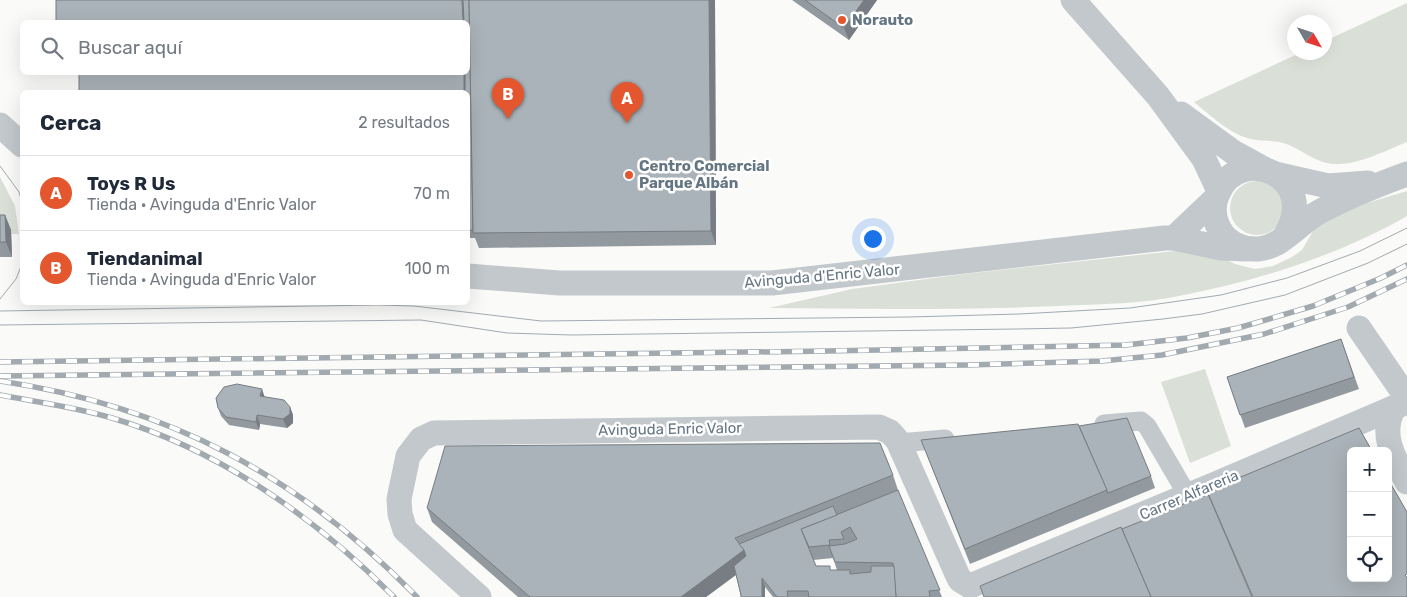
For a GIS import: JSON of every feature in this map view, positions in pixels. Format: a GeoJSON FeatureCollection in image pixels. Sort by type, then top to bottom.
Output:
{"type":"FeatureCollection","features":[{"type":"Feature","properties":{"kind":"street"},"geometry":{"type":"LineString","coordinates":[[1073,0],[1158,96],[1204,159],[1217,195],[1214,212],[1222,235],[1233,244],[1246,249],[1260,249],[1274,244],[1317,213],[1400,177]]}},
{"type":"Feature","properties":{"kind":"street"},"geometry":{"type":"LineString","coordinates":[[1158,96],[1233,152],[1284,181],[1294,201],[1295,213],[1292,224],[1285,236]]}},
{"type":"Feature","properties":{"kind":"street"},"geometry":{"type":"LineString","coordinates":[[0,125],[20,143]]}},
{"type":"Feature","properties":{"kind":"street"},"geometry":{"type":"LineString","coordinates":[[1174,238],[1217,195],[1228,177],[1240,171],[1269,171],[1328,186],[1400,177]]}},
{"type":"Feature","properties":{"kind":"street","name":"Avinguda d'Enric Valor"},"geometry":{"type":"LineString","coordinates":[[470,276],[559,283],[772,283],[1174,238],[1221,248],[1246,249]]}},
{"type":"Feature","properties":{"kind":"street"},"geometry":{"type":"LineString","coordinates":[[1359,328],[1403,402],[1386,425],[1388,439],[1396,462],[1407,482]]}},
{"type":"Feature","properties":{"kind":"street","name":"Carrer Alfareria"},"geometry":{"type":"LineString","coordinates":[[968,591],[1403,402]]}},
{"type":"Feature","properties":{"kind":"street"},"geometry":{"type":"LineString","coordinates":[[1088,426],[1141,421],[1147,426],[1188,496]]}},
{"type":"Feature","properties":{"kind":"street","name":"Avinguda Enric Valor"},"geometry":{"type":"LineString","coordinates":[[479,597],[405,530],[400,514],[398,499],[408,456],[421,439],[434,433],[879,427],[890,432],[903,453]]}},
{"type":"Feature","properties":{"kind":"street"},"geometry":{"type":"LineString","coordinates":[[963,437],[903,453],[957,574],[968,591]]}},
{"type":"Feature","properties":{"kind":"shaded area"},"geometry":{"type":"Polygon","coordinates":[[[1407,3],[1407,142],[1355,162],[1331,164],[1318,160],[1284,143],[1243,137],[1221,124],[1194,102],[1287,59],[1332,60],[1332,38],[1407,3]]]}},
{"type":"Feature","properties":{"kind":"shaded area"},"geometry":{"type":"Polygon","coordinates":[[[0,177],[15,206],[19,234],[11,234],[10,230],[0,230],[0,177]]]}},
{"type":"Feature","properties":{"kind":"shaded area"},"geometry":{"type":"Polygon","coordinates":[[[1257,181],[1267,183],[1276,189],[1282,198],[1284,208],[1282,218],[1276,227],[1267,233],[1257,235],[1247,233],[1238,227],[1232,218],[1230,208],[1232,198],[1238,189],[1247,183],[1257,181]]]}},
{"type":"Feature","properties":{"kind":"shaded area"},"geometry":{"type":"Polygon","coordinates":[[[1407,191],[1407,216],[1354,243],[1270,274],[1169,298],[1122,303],[1023,307],[914,309],[769,308],[852,289],[964,274],[1184,250],[1214,253],[1235,264],[1255,269],[1273,266],[1302,250],[1317,224],[1367,203],[1407,191]]]}},
{"type":"Feature","properties":{"kind":"shaded area"},"geometry":{"type":"Polygon","coordinates":[[[1205,369],[1231,446],[1190,463],[1161,382],[1205,369]]]}},
{"type":"Feature","properties":{"kind":"building"},"geometry":{"type":"Polygon","coordinates":[[[56,0],[462,0],[463,20],[56,20],[56,0]]]}},
{"type":"Feature","properties":{"kind":"building"},"geometry":{"type":"Polygon","coordinates":[[[463,0],[469,0],[469,20],[464,20],[463,0]]]}},
{"type":"Feature","properties":{"kind":"building"},"geometry":{"type":"Polygon","coordinates":[[[469,0],[709,0],[711,231],[473,233],[469,0]]]}},
{"type":"Feature","properties":{"kind":"building"},"geometry":{"type":"Polygon","coordinates":[[[805,0],[864,0],[844,28],[805,0]]]}},
{"type":"Feature","properties":{"kind":"building"},"geometry":{"type":"Polygon","coordinates":[[[470,58],[473,230],[470,230],[470,90],[465,90],[465,75],[470,75],[470,58]]]}},
{"type":"Feature","properties":{"kind":"building"},"geometry":{"type":"Polygon","coordinates":[[[79,75],[464,75],[464,90],[79,90],[79,75]]]}},
{"type":"Feature","properties":{"kind":"building"},"geometry":{"type":"Polygon","coordinates":[[[0,215],[5,215],[6,242],[0,242],[0,215]]]}},
{"type":"Feature","properties":{"kind":"building"},"geometry":{"type":"Polygon","coordinates":[[[1341,339],[1354,377],[1240,415],[1227,377],[1341,339]]]}},
{"type":"Feature","properties":{"kind":"building"},"geometry":{"type":"Polygon","coordinates":[[[237,384],[262,389],[260,396],[284,400],[290,407],[290,414],[283,419],[257,415],[256,422],[226,417],[218,408],[216,398],[224,387],[237,384]]]}},
{"type":"Feature","properties":{"kind":"building"},"geometry":{"type":"Polygon","coordinates":[[[1127,418],[1151,476],[1108,493],[1079,426],[1127,418]]]}},
{"type":"Feature","properties":{"kind":"building"},"geometry":{"type":"Polygon","coordinates":[[[1078,424],[1107,490],[965,549],[921,440],[1078,424]]]}},
{"type":"Feature","properties":{"kind":"building"},"geometry":{"type":"Polygon","coordinates":[[[1359,428],[1370,447],[1347,447],[1347,582],[1392,582],[1392,486],[1407,512],[1407,574],[1405,575],[1407,578],[1407,597],[1253,597],[1207,491],[1359,428]]]}},
{"type":"Feature","properties":{"kind":"building"},"geometry":{"type":"Polygon","coordinates":[[[880,443],[893,475],[735,538],[744,550],[681,597],[530,597],[427,508],[445,446],[880,443]]]}},
{"type":"Feature","properties":{"kind":"building"},"geometry":{"type":"Polygon","coordinates":[[[898,490],[940,590],[929,591],[930,597],[896,597],[893,563],[835,562],[829,546],[845,544],[857,539],[850,527],[841,532],[844,539],[829,540],[830,545],[809,547],[801,529],[898,490]]]}},
{"type":"Feature","properties":{"kind":"building"},"geometry":{"type":"Polygon","coordinates":[[[1208,494],[1252,597],[1151,597],[1122,529],[1208,494]]]}},
{"type":"Feature","properties":{"kind":"building"},"geometry":{"type":"Polygon","coordinates":[[[833,506],[837,515],[801,529],[816,566],[830,566],[830,570],[850,570],[850,574],[871,572],[871,566],[894,566],[896,597],[809,597],[808,591],[787,591],[788,597],[777,597],[762,578],[762,597],[741,597],[734,566],[746,556],[739,544],[833,506]]]}},
{"type":"Feature","properties":{"kind":"building"},"geometry":{"type":"Polygon","coordinates":[[[1121,527],[1151,597],[984,597],[980,586],[1121,527]]]}},
{"type":"Feature","properties":{"kind":"tram line"},"geometry":{"type":"LineString","coordinates":[[0,166],[20,195]]}},
{"type":"Feature","properties":{"kind":"tram line"},"geometry":{"type":"LineString","coordinates":[[0,311],[378,305],[414,306],[541,321],[909,317],[1130,308],[1221,295],[1287,278],[1360,251],[1407,228]]}},
{"type":"Feature","properties":{"kind":"tram line"},"geometry":{"type":"LineString","coordinates":[[0,325],[421,320],[507,333],[571,335],[1071,328],[1202,314],[1285,295],[1368,263],[1407,244]]}},
{"type":"Feature","properties":{"kind":"tram line"},"geometry":{"type":"LineString","coordinates":[[0,299],[16,279],[20,269]]}},
{"type":"Feature","properties":{"kind":"railway"},"geometry":{"type":"LineString","coordinates":[[0,362],[828,351],[1126,345],[1187,338],[1238,328],[1313,306],[1381,278],[1407,265]]}},
{"type":"Feature","properties":{"kind":"railway"},"geometry":{"type":"LineString","coordinates":[[0,376],[969,365],[1102,361],[1162,355],[1264,334],[1348,307],[1407,279]]}},
{"type":"Feature","properties":{"kind":"railway"},"geometry":{"type":"LineString","coordinates":[[0,381],[61,392],[119,408],[175,428],[227,453],[278,482],[326,516],[372,554],[417,597]]}},
{"type":"Feature","properties":{"kind":"railway"},"geometry":{"type":"LineString","coordinates":[[0,395],[98,414],[152,432],[191,448],[228,468],[299,514],[332,540],[394,597]]}},
{"type":"Feature","properties":{"kind":"place","name":"Norauto"},"geometry":{"type":"Point","coordinates":[842,20]}},
{"type":"Feature","properties":{"kind":"place","name":"Tiendanimal"},"geometry":{"type":"Point","coordinates":[508,119]}},
{"type":"Feature","properties":{"kind":"place","name":"Toys R Us"},"geometry":{"type":"Point","coordinates":[627,123]}},
{"type":"Feature","properties":{"kind":"place","name":"Centro Comercial Parque Albán"},"geometry":{"type":"Point","coordinates":[629,175]}}]}
